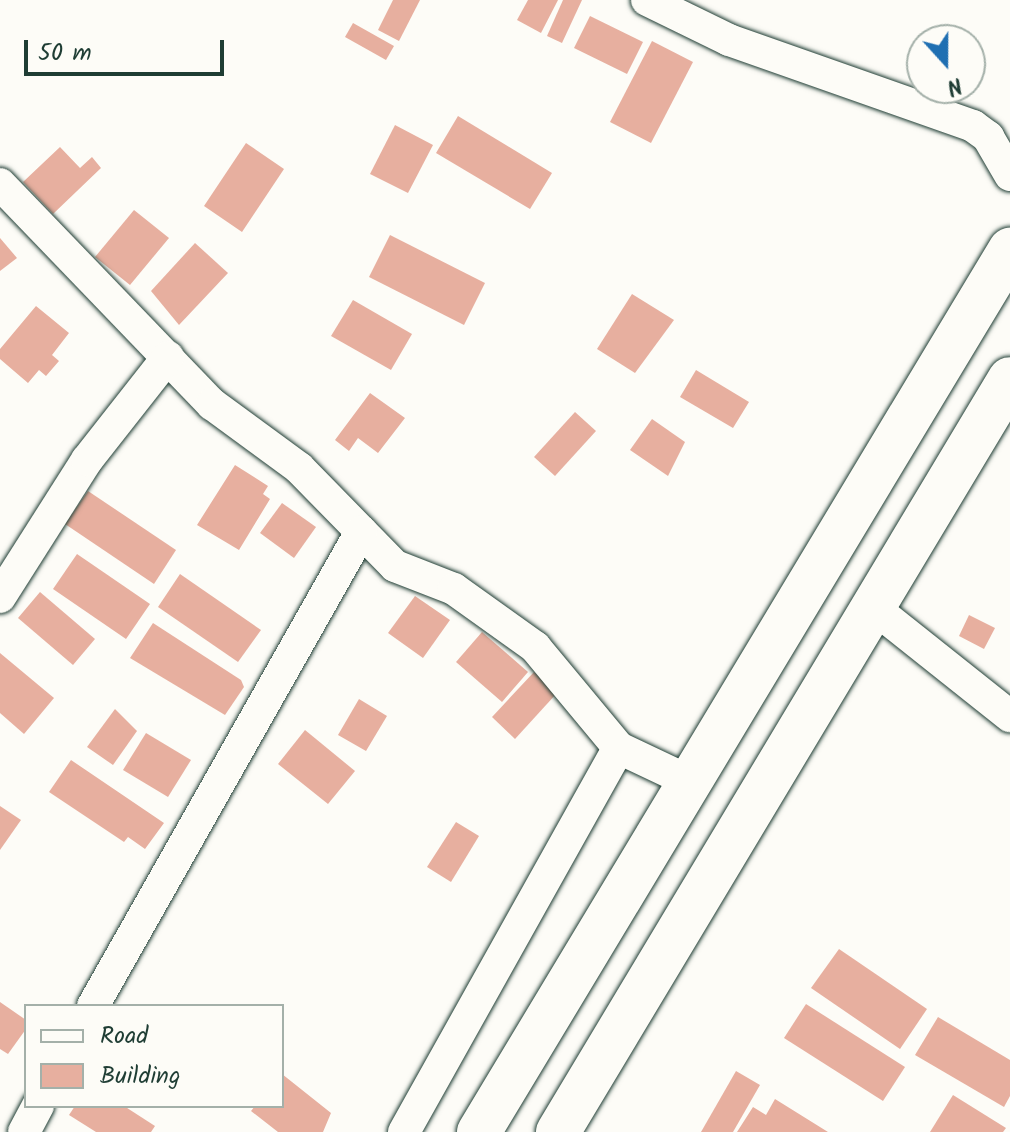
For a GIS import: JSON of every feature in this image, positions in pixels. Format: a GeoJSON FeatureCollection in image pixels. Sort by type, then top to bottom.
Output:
{"type":"FeatureCollection","features":[{"type":"Feature","properties":{"kind":"highway"},"geometry":{"type":"LineString","coordinates":[[479,1132],[1010,250]]}},
{"type":"Feature","properties":{"kind":"highway"},"geometry":{"type":"LineString","coordinates":[[558,1132],[1010,379]]}},
{"type":"Feature","properties":{"kind":"street"},"geometry":{"type":"LineString","coordinates":[[647,0],[729,40],[973,126],[988,137],[1010,175]]}},
{"type":"Feature","properties":{"kind":"street"},"geometry":{"type":"LineString","coordinates":[[0,184],[212,404],[299,468],[361,532],[410,576],[454,589],[535,647],[619,748],[691,782]]}},
{"type":"Feature","properties":{"kind":"street"},"geometry":{"type":"LineString","coordinates":[[0,597],[87,460],[168,357]]}},
{"type":"Feature","properties":{"kind":"street"},"geometry":{"type":"LineString","coordinates":[[94,1004],[361,532]]}},
{"type":"Feature","properties":{"kind":"street"},"geometry":{"type":"LineString","coordinates":[[874,608],[1010,716]]}},
{"type":"Feature","properties":{"kind":"street"},"geometry":{"type":"LineString","coordinates":[[404,1132],[619,748]]}},
{"type":"Feature","properties":{"kind":"street"},"geometry":{"type":"LineString","coordinates":[[24,1132],[37,1108]]}},
{"type":"Feature","properties":{"kind":"building"},"geometry":{"type":"Polygon","coordinates":[[[393,0],[420,0],[399,41],[378,30],[393,0]]]}},
{"type":"Feature","properties":{"kind":"building"},"geometry":{"type":"Polygon","coordinates":[[[528,0],[558,0],[541,33],[517,20],[528,0]]]}},
{"type":"Feature","properties":{"kind":"building"},"geometry":{"type":"Polygon","coordinates":[[[563,0],[582,0],[562,43],[547,36],[563,0]]]}},
{"type":"Feature","properties":{"kind":"building"},"geometry":{"type":"Polygon","coordinates":[[[590,16],[643,42],[627,74],[574,48],[590,16]]]}},
{"type":"Feature","properties":{"kind":"building"},"geometry":{"type":"Polygon","coordinates":[[[353,23],[394,46],[386,60],[345,37],[353,23]]]}},
{"type":"Feature","properties":{"kind":"building"},"geometry":{"type":"Polygon","coordinates":[[[652,41],[693,62],[651,143],[610,122],[652,41]]]}},
{"type":"Feature","properties":{"kind":"building"},"geometry":{"type":"Polygon","coordinates":[[[458,116],[552,173],[530,209],[436,153],[458,116]]]}},
{"type":"Feature","properties":{"kind":"building"},"geometry":{"type":"Polygon","coordinates":[[[395,125],[433,145],[408,193],[370,174],[395,125]]]}},
{"type":"Feature","properties":{"kind":"building"},"geometry":{"type":"Polygon","coordinates":[[[246,143],[284,169],[242,232],[204,206],[246,143]]]}},
{"type":"Feature","properties":{"kind":"building"},"geometry":{"type":"Polygon","coordinates":[[[60,147],[80,168],[92,157],[101,168],[53,214],[23,182],[60,147]]]}},
{"type":"Feature","properties":{"kind":"building"},"geometry":{"type":"Polygon","coordinates":[[[134,210],[169,238],[130,285],[95,257],[134,210]]]}},
{"type":"Feature","properties":{"kind":"building"},"geometry":{"type":"Polygon","coordinates":[[[390,235],[485,283],[464,325],[369,277],[390,235]]]}},
{"type":"Feature","properties":{"kind":"building"},"geometry":{"type":"Polygon","coordinates":[[[0,238],[17,258],[0,271],[0,238]]]}},
{"type":"Feature","properties":{"kind":"building"},"geometry":{"type":"Polygon","coordinates":[[[195,243],[228,273],[179,325],[151,291],[195,243]]]}},
{"type":"Feature","properties":{"kind":"building"},"geometry":{"type":"Polygon","coordinates":[[[632,294],[674,320],[635,373],[597,349],[632,294]]]}},
{"type":"Feature","properties":{"kind":"building"},"geometry":{"type":"Polygon","coordinates":[[[353,300],[412,334],[391,370],[331,336],[353,300]]]}},
{"type":"Feature","properties":{"kind":"building"},"geometry":{"type":"Polygon","coordinates":[[[36,306],[69,333],[52,355],[59,361],[46,376],[39,370],[28,383],[0,359],[0,349],[36,306]]]}},
{"type":"Feature","properties":{"kind":"building"},"geometry":{"type":"Polygon","coordinates":[[[696,370],[749,402],[733,428],[680,397],[696,370]]]}},
{"type":"Feature","properties":{"kind":"building"},"geometry":{"type":"Polygon","coordinates":[[[370,393],[405,418],[378,453],[358,438],[349,451],[335,440],[370,393]]]}},
{"type":"Feature","properties":{"kind":"building"},"geometry":{"type":"Polygon","coordinates":[[[575,412],[596,431],[555,476],[534,457],[575,412]]]}},
{"type":"Feature","properties":{"kind":"building"},"geometry":{"type":"Polygon","coordinates":[[[652,419],[685,442],[668,476],[630,450],[652,419]]]}},
{"type":"Feature","properties":{"kind":"building"},"geometry":{"type":"Polygon","coordinates":[[[235,465],[268,486],[263,494],[270,499],[239,550],[197,525],[235,465]]]}},
{"type":"Feature","properties":{"kind":"building"},"geometry":{"type":"Polygon","coordinates":[[[88,491],[176,550],[154,584],[65,524],[88,491]]]}},
{"type":"Feature","properties":{"kind":"building"},"geometry":{"type":"Polygon","coordinates":[[[282,503],[316,527],[294,558],[260,533],[282,503]]]}},
{"type":"Feature","properties":{"kind":"building"},"geometry":{"type":"Polygon","coordinates":[[[77,554],[150,604],[126,639],[53,589],[77,554]]]}},
{"type":"Feature","properties":{"kind":"building"},"geometry":{"type":"Polygon","coordinates":[[[180,574],[261,630],[238,662],[158,607],[180,574]]]}},
{"type":"Feature","properties":{"kind":"building"},"geometry":{"type":"Polygon","coordinates":[[[40,592],[95,639],[73,665],[18,618],[40,592]]]}},
{"type":"Feature","properties":{"kind":"building"},"geometry":{"type":"Polygon","coordinates":[[[415,596],[450,620],[423,658],[388,633],[415,596]]]}},
{"type":"Feature","properties":{"kind":"building"},"geometry":{"type":"Polygon","coordinates":[[[969,615],[995,628],[984,649],[959,636],[969,615]]]}},
{"type":"Feature","properties":{"kind":"building"},"geometry":{"type":"Polygon","coordinates":[[[153,623],[241,680],[244,687],[225,715],[130,658],[153,623]]]}},
{"type":"Feature","properties":{"kind":"building"},"geometry":{"type":"Polygon","coordinates":[[[482,632],[528,672],[502,702],[456,662],[482,632]]]}},
{"type":"Feature","properties":{"kind":"building"},"geometry":{"type":"Polygon","coordinates":[[[0,653],[54,698],[24,734],[0,713],[0,653]]]}},
{"type":"Feature","properties":{"kind":"building"},"geometry":{"type":"Polygon","coordinates":[[[534,672],[557,693],[515,739],[492,717],[534,672]]]}},
{"type":"Feature","properties":{"kind":"building"},"geometry":{"type":"Polygon","coordinates":[[[359,699],[387,716],[366,751],[338,735],[359,699]]]}},
{"type":"Feature","properties":{"kind":"building"},"geometry":{"type":"Polygon","coordinates":[[[115,709],[137,731],[113,765],[87,747],[115,709]]]}},
{"type":"Feature","properties":{"kind":"building"},"geometry":{"type":"Polygon","coordinates":[[[305,730],[355,771],[328,804],[278,764],[305,730]]]}},
{"type":"Feature","properties":{"kind":"building"},"geometry":{"type":"Polygon","coordinates":[[[146,733],[191,760],[168,797],[123,770],[146,733]]]}},
{"type":"Feature","properties":{"kind":"building"},"geometry":{"type":"Polygon","coordinates":[[[71,760],[164,823],[145,849],[128,837],[124,842],[49,792],[71,760]]]}},
{"type":"Feature","properties":{"kind":"building"},"geometry":{"type":"Polygon","coordinates":[[[0,806],[21,820],[0,850],[0,806]]]}},
{"type":"Feature","properties":{"kind":"building"},"geometry":{"type":"Polygon","coordinates":[[[456,822],[479,836],[451,882],[427,867],[456,822]]]}},
{"type":"Feature","properties":{"kind":"building"},"geometry":{"type":"Polygon","coordinates":[[[839,949],[927,1009],[900,1049],[811,988],[839,949]]]}},
{"type":"Feature","properties":{"kind":"building"},"geometry":{"type":"Polygon","coordinates":[[[0,1002],[24,1019],[24,1032],[8,1054],[0,1049],[0,1002]]]}},
{"type":"Feature","properties":{"kind":"building"},"geometry":{"type":"Polygon","coordinates":[[[806,1004],[905,1067],[883,1101],[784,1038],[806,1004]]]}},
{"type":"Feature","properties":{"kind":"building"},"geometry":{"type":"Polygon","coordinates":[[[938,1017],[1010,1060],[1010,1096],[1004,1107],[915,1055],[938,1017]]]}},
{"type":"Feature","properties":{"kind":"building"},"geometry":{"type":"Polygon","coordinates":[[[736,1071],[760,1085],[733,1132],[701,1132],[736,1071]]]}},
{"type":"Feature","properties":{"kind":"building"},"geometry":{"type":"Polygon","coordinates":[[[284,1076],[331,1113],[323,1132],[278,1132],[251,1111],[253,1108],[284,1108],[284,1076]]]}},
{"type":"Feature","properties":{"kind":"building"},"geometry":{"type":"Polygon","coordinates":[[[953,1095],[1006,1128],[1003,1132],[930,1132],[953,1095]]]}},
{"type":"Feature","properties":{"kind":"building"},"geometry":{"type":"Polygon","coordinates":[[[775,1099],[828,1132],[737,1132],[753,1107],[766,1115],[775,1099]]]}},
{"type":"Feature","properties":{"kind":"building"},"geometry":{"type":"Polygon","coordinates":[[[74,1108],[127,1108],[155,1126],[151,1132],[96,1132],[69,1115],[74,1108]]]}}]}
